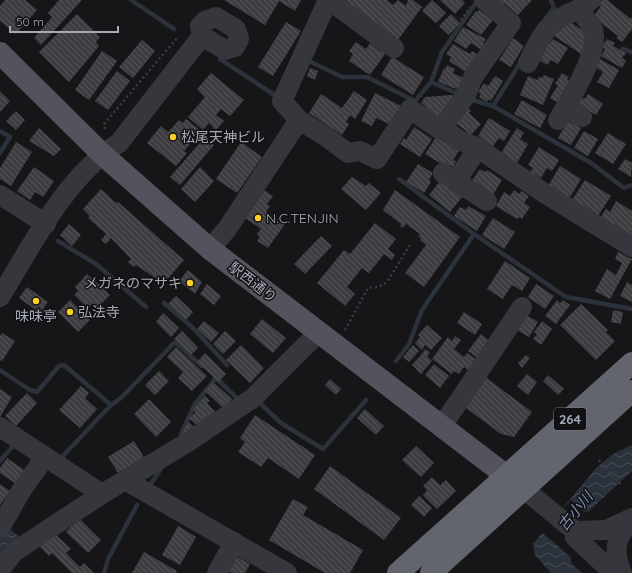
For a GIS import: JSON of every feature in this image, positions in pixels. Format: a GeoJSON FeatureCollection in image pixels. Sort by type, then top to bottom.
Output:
{"type":"FeatureCollection","features":[{"type":"Feature","properties":{"kind":"highway","name":"264"},"geometry":{"type":"LineString","coordinates":[[398,573],[508,476],[632,363]]}},
{"type":"Feature","properties":{"kind":"highway","name":"264"},"geometry":{"type":"LineString","coordinates":[[431,573],[632,391]]}},
{"type":"Feature","properties":{"kind":"main road","name":"駅西通り"},"geometry":{"type":"LineString","coordinates":[[0,54],[102,154],[210,249],[524,489]]}},
{"type":"Feature","properties":{"kind":"street"},"geometry":{"type":"LineString","coordinates":[[394,48],[329,0],[282,101],[299,120],[325,136],[348,153],[360,151],[377,159],[410,109],[439,129],[442,128],[459,140],[478,148],[544,193],[632,248]]}},
{"type":"Feature","properties":{"kind":"street"},"geometry":{"type":"LineString","coordinates":[[442,128],[463,98],[473,77],[511,24],[478,2]]}},
{"type":"Feature","properties":{"kind":"street"},"geometry":{"type":"LineString","coordinates":[[528,63],[546,28],[563,16],[586,4]]}},
{"type":"Feature","properties":{"kind":"street"},"geometry":{"type":"LineString","coordinates":[[568,115],[595,40],[593,30],[583,16],[586,4]]}},
{"type":"Feature","properties":{"kind":"street"},"geometry":{"type":"LineString","coordinates":[[0,297],[75,181],[102,154],[119,143],[202,36]]}},
{"type":"Feature","properties":{"kind":"street"},"geometry":{"type":"LineString","coordinates":[[210,249],[227,230],[299,120]]}},
{"type":"Feature","properties":{"kind":"street"},"geometry":{"type":"LineString","coordinates":[[478,148],[449,177],[487,201]]}},
{"type":"Feature","properties":{"kind":"street"},"geometry":{"type":"LineString","coordinates":[[0,195],[46,224]]}},
{"type":"Feature","properties":{"kind":"street"},"geometry":{"type":"LineString","coordinates":[[442,426],[522,307]]}},
{"type":"Feature","properties":{"kind":"street"},"geometry":{"type":"LineString","coordinates":[[0,570],[14,552],[102,494],[188,442],[253,398],[318,333]]}},
{"type":"Feature","properties":{"kind":"street"},"geometry":{"type":"LineString","coordinates":[[0,427],[40,464],[102,494]]}},
{"type":"Feature","properties":{"kind":"street"},"geometry":{"type":"LineString","coordinates":[[0,528],[21,491],[40,464]]}},
{"type":"Feature","properties":{"kind":"street"},"geometry":{"type":"LineString","coordinates":[[125,480],[287,573]]}},
{"type":"Feature","properties":{"kind":"street"},"geometry":{"type":"LineString","coordinates":[[524,489],[575,531],[606,530],[632,518]]}},
{"type":"Feature","properties":{"kind":"street"},"geometry":{"type":"LineString","coordinates":[[622,573],[616,556],[616,545],[621,532],[632,518]]}},
{"type":"Feature","properties":{"kind":"street"},"geometry":{"type":"LineString","coordinates":[[575,531],[575,537],[609,569],[617,573]]}},
{"type":"Feature","properties":{"kind":"street"},"geometry":{"type":"LineString","coordinates":[[217,573],[234,542]]}},
{"type":"Feature","properties":{"kind":"path"},"geometry":{"type":"LineString","coordinates":[[460,20],[478,2]]}},
{"type":"Feature","properties":{"kind":"path"},"geometry":{"type":"LineString","coordinates":[[105,129],[104,124],[177,38]]}},
{"type":"Feature","properties":{"kind":"path"},"geometry":{"type":"LineString","coordinates":[[345,330],[368,288],[379,287],[387,282],[410,245]]}},
{"type":"Feature","properties":{"kind":"path"},"geometry":{"type":"LineString","coordinates":[[598,460],[621,485]]}},
{"type":"Feature","properties":{"kind":"water","name":"古小川"},"geometry":{"type":"Polygon","coordinates":[[[632,445],[632,471],[589,511],[584,512],[556,544],[571,558],[571,563],[582,573],[551,573],[535,555],[533,544],[596,468],[613,454],[632,445]]]}},
{"type":"Feature","properties":{"kind":"water"},"geometry":{"type":"Polygon","coordinates":[[[9,528],[22,539],[0,561],[0,535],[9,528]]]}},
{"type":"Feature","properties":{"kind":"pier"},"geometry":{"type":"Polygon","coordinates":[[[571,500],[584,512],[556,544],[541,532],[571,500]]]}},
{"type":"Feature","properties":{"kind":"building"},"geometry":{"type":"Polygon","coordinates":[[[5,0],[25,0],[37,10],[16,34],[0,21],[0,6],[5,0]]]}},
{"type":"Feature","properties":{"kind":"building"},"geometry":{"type":"Polygon","coordinates":[[[59,0],[82,0],[41,45],[34,38],[52,17],[48,13],[59,0]]]}},
{"type":"Feature","properties":{"kind":"building"},"geometry":{"type":"Polygon","coordinates":[[[224,0],[301,0],[295,11],[279,1],[265,25],[224,0]]]}},
{"type":"Feature","properties":{"kind":"building"},"geometry":{"type":"Polygon","coordinates":[[[346,0],[387,0],[393,5],[398,0],[406,6],[408,0],[413,0],[422,7],[395,44],[395,40],[346,0]]]}},
{"type":"Feature","properties":{"kind":"building"},"geometry":{"type":"Polygon","coordinates":[[[432,0],[446,13],[436,23],[422,11],[432,0]]]}},
{"type":"Feature","properties":{"kind":"building"},"geometry":{"type":"Polygon","coordinates":[[[440,0],[462,0],[465,3],[455,14],[440,0]]]}},
{"type":"Feature","properties":{"kind":"building"},"geometry":{"type":"Polygon","coordinates":[[[492,0],[532,0],[518,15],[504,3],[500,8],[492,0]]]}},
{"type":"Feature","properties":{"kind":"building"},"geometry":{"type":"Polygon","coordinates":[[[602,0],[607,0],[631,19],[632,17],[632,29],[622,42],[616,38],[618,36],[593,17],[601,6],[598,5],[602,0]]]}},
{"type":"Feature","properties":{"kind":"building"},"geometry":{"type":"Polygon","coordinates":[[[479,10],[493,20],[481,35],[466,25],[476,11],[477,12],[479,10]]]}},
{"type":"Feature","properties":{"kind":"building"},"geometry":{"type":"Polygon","coordinates":[[[77,14],[100,37],[96,42],[99,46],[69,82],[39,52],[77,14]]]}},
{"type":"Feature","properties":{"kind":"building"},"geometry":{"type":"Polygon","coordinates":[[[451,14],[460,23],[449,35],[439,26],[451,14]]]}},
{"type":"Feature","properties":{"kind":"building"},"geometry":{"type":"Polygon","coordinates":[[[567,20],[590,35],[581,54],[553,35],[567,20]]]}},
{"type":"Feature","properties":{"kind":"building"},"geometry":{"type":"Polygon","coordinates":[[[286,22],[301,31],[273,76],[258,67],[286,22]]]}},
{"type":"Feature","properties":{"kind":"building"},"geometry":{"type":"Polygon","coordinates":[[[463,27],[486,39],[483,43],[487,46],[483,51],[471,43],[466,49],[454,41],[463,27]]]}},
{"type":"Feature","properties":{"kind":"building"},"geometry":{"type":"Polygon","coordinates":[[[513,38],[524,46],[511,67],[499,60],[513,38]]]}},
{"type":"Feature","properties":{"kind":"building"},"geometry":{"type":"Polygon","coordinates":[[[553,39],[568,48],[558,64],[551,60],[547,65],[539,60],[546,49],[544,48],[548,41],[550,43],[553,39]]]}},
{"type":"Feature","properties":{"kind":"building"},"geometry":{"type":"Polygon","coordinates":[[[607,39],[615,43],[613,46],[626,53],[622,58],[626,61],[622,68],[601,56],[605,49],[602,47],[607,39]]]}},
{"type":"Feature","properties":{"kind":"building"},"geometry":{"type":"Polygon","coordinates":[[[142,40],[155,51],[133,78],[119,67],[142,40]]]}},
{"type":"Feature","properties":{"kind":"building"},"geometry":{"type":"Polygon","coordinates":[[[356,42],[366,49],[370,43],[385,54],[370,75],[349,61],[353,54],[349,51],[356,42]]]}},
{"type":"Feature","properties":{"kind":"building"},"geometry":{"type":"Polygon","coordinates":[[[453,44],[470,54],[472,51],[480,56],[469,74],[449,61],[451,57],[446,54],[453,44]]]}},
{"type":"Feature","properties":{"kind":"building"},"geometry":{"type":"Polygon","coordinates":[[[102,51],[117,61],[89,100],[75,90],[102,51]]]}},
{"type":"Feature","properties":{"kind":"building"},"geometry":{"type":"Polygon","coordinates":[[[392,57],[424,77],[413,95],[381,75],[392,57]]]}},
{"type":"Feature","properties":{"kind":"building"},"geometry":{"type":"Polygon","coordinates":[[[600,59],[619,70],[609,88],[597,82],[603,72],[595,67],[600,59]]]}},
{"type":"Feature","properties":{"kind":"building"},"geometry":{"type":"Polygon","coordinates":[[[447,65],[455,69],[453,73],[465,79],[459,90],[438,82],[444,68],[445,69],[447,65]]]}},
{"type":"Feature","properties":{"kind":"building"},"geometry":{"type":"Polygon","coordinates":[[[310,68],[318,71],[315,80],[307,76],[310,68]]]}},
{"type":"Feature","properties":{"kind":"building"},"geometry":{"type":"Polygon","coordinates":[[[117,71],[130,81],[108,110],[95,101],[117,71]]]}},
{"type":"Feature","properties":{"kind":"building"},"geometry":{"type":"Polygon","coordinates":[[[211,73],[244,100],[230,116],[221,109],[216,115],[224,121],[216,130],[209,123],[203,130],[188,117],[205,97],[197,89],[211,73]]]}},
{"type":"Feature","properties":{"kind":"building"},"geometry":{"type":"Polygon","coordinates":[[[562,73],[569,77],[567,80],[573,84],[560,104],[550,98],[558,85],[555,84],[562,73]]]}},
{"type":"Feature","properties":{"kind":"building"},"geometry":{"type":"Polygon","coordinates":[[[544,75],[554,79],[543,105],[520,95],[528,76],[537,80],[539,77],[542,78],[544,75]]]}},
{"type":"Feature","properties":{"kind":"building"},"geometry":{"type":"Polygon","coordinates":[[[495,76],[503,81],[491,101],[489,99],[487,102],[479,97],[481,94],[478,92],[484,83],[488,86],[495,76]]]}},
{"type":"Feature","properties":{"kind":"building"},"geometry":{"type":"Polygon","coordinates":[[[0,91],[10,101],[0,112],[0,91]]]}},
{"type":"Feature","properties":{"kind":"building"},"geometry":{"type":"Polygon","coordinates":[[[354,91],[367,100],[355,119],[350,115],[346,122],[349,124],[342,135],[309,113],[321,94],[342,108],[354,91]]]}},
{"type":"Feature","properties":{"kind":"building"},"geometry":{"type":"Polygon","coordinates":[[[375,93],[403,107],[394,126],[376,118],[372,126],[361,121],[375,93]]]}},
{"type":"Feature","properties":{"kind":"building"},"geometry":{"type":"Polygon","coordinates":[[[588,94],[603,104],[596,115],[577,103],[581,97],[585,99],[588,94]]]}},
{"type":"Feature","properties":{"kind":"building"},"geometry":{"type":"Polygon","coordinates":[[[452,95],[456,98],[438,123],[422,112],[426,107],[421,103],[425,97],[452,95]]]}},
{"type":"Feature","properties":{"kind":"building"},"geometry":{"type":"Polygon","coordinates":[[[522,100],[547,115],[540,128],[514,114],[522,100]]]}},
{"type":"Feature","properties":{"kind":"building"},"geometry":{"type":"Polygon","coordinates":[[[465,105],[471,111],[469,113],[481,124],[471,135],[452,120],[465,105]]]}},
{"type":"Feature","properties":{"kind":"building"},"geometry":{"type":"Polygon","coordinates":[[[16,111],[25,120],[16,130],[6,121],[16,111]]]}},
{"type":"Feature","properties":{"kind":"building"},"geometry":{"type":"Polygon","coordinates":[[[489,118],[510,131],[504,141],[499,138],[493,146],[478,136],[489,118]]]}},
{"type":"Feature","properties":{"kind":"building","name":"松尾天神ビル"},"geometry":{"type":"Polygon","coordinates":[[[186,119],[201,131],[184,151],[187,153],[176,166],[147,143],[161,126],[168,132],[179,120],[183,123],[186,119]]]}},
{"type":"Feature","properties":{"kind":"building"},"geometry":{"type":"Polygon","coordinates":[[[568,121],[581,128],[571,145],[558,138],[568,121]]]}},
{"type":"Feature","properties":{"kind":"building"},"geometry":{"type":"Polygon","coordinates":[[[414,127],[432,139],[420,157],[400,144],[404,138],[406,140],[414,127]]]}},
{"type":"Feature","properties":{"kind":"building"},"geometry":{"type":"Polygon","coordinates":[[[39,128],[61,149],[54,156],[29,141],[39,128]]]}},
{"type":"Feature","properties":{"kind":"building"},"geometry":{"type":"Polygon","coordinates":[[[517,128],[524,133],[520,139],[528,144],[517,163],[501,153],[517,128]]]}},
{"type":"Feature","properties":{"kind":"building"},"geometry":{"type":"Polygon","coordinates":[[[584,131],[598,139],[588,156],[574,148],[584,131]]]}},
{"type":"Feature","properties":{"kind":"building"},"geometry":{"type":"Polygon","coordinates":[[[608,133],[626,144],[613,164],[595,153],[608,133]]]}},
{"type":"Feature","properties":{"kind":"building"},"geometry":{"type":"Polygon","coordinates":[[[205,137],[214,145],[180,185],[170,177],[205,137]]]}},
{"type":"Feature","properties":{"kind":"building"},"geometry":{"type":"Polygon","coordinates":[[[436,137],[459,151],[453,160],[456,161],[453,167],[450,165],[448,168],[425,154],[436,137]]]}},
{"type":"Feature","properties":{"kind":"building"},"geometry":{"type":"Polygon","coordinates":[[[16,142],[32,152],[11,186],[0,179],[0,168],[16,142]]]}},
{"type":"Feature","properties":{"kind":"building"},"geometry":{"type":"Polygon","coordinates":[[[241,142],[262,157],[237,193],[216,179],[241,142]]]}},
{"type":"Feature","properties":{"kind":"building"},"geometry":{"type":"Polygon","coordinates":[[[539,147],[559,160],[552,171],[547,168],[541,178],[530,172],[533,168],[528,165],[539,147]]]}},
{"type":"Feature","properties":{"kind":"building"},"geometry":{"type":"Polygon","coordinates":[[[625,159],[632,163],[631,177],[618,169],[625,159]]]}},
{"type":"Feature","properties":{"kind":"building"},"geometry":{"type":"Polygon","coordinates":[[[418,164],[433,173],[429,180],[431,182],[424,193],[406,182],[418,164]]]}},
{"type":"Feature","properties":{"kind":"building"},"geometry":{"type":"Polygon","coordinates":[[[560,166],[581,179],[569,199],[548,186],[560,166]]]}},
{"type":"Feature","properties":{"kind":"building"},"geometry":{"type":"Polygon","coordinates":[[[34,167],[54,181],[43,197],[35,192],[30,200],[17,191],[34,167]]]}},
{"type":"Feature","properties":{"kind":"building"},"geometry":{"type":"Polygon","coordinates":[[[200,167],[214,181],[195,202],[181,189],[200,167]]]}},
{"type":"Feature","properties":{"kind":"building"},"geometry":{"type":"Polygon","coordinates":[[[480,169],[485,172],[487,170],[502,180],[493,195],[471,182],[480,169]]]}},
{"type":"Feature","properties":{"kind":"building"},"geometry":{"type":"Polygon","coordinates":[[[352,177],[366,186],[369,183],[381,193],[366,210],[341,189],[352,177]]]}},
{"type":"Feature","properties":{"kind":"building"},"geometry":{"type":"Polygon","coordinates":[[[585,180],[611,196],[598,216],[572,200],[585,180]]]}},
{"type":"Feature","properties":{"kind":"building"},"geometry":{"type":"Polygon","coordinates":[[[440,181],[462,197],[450,212],[429,195],[440,181]]]}},
{"type":"Feature","properties":{"kind":"building","name":"N.C.TENJIN"},"geometry":{"type":"Polygon","coordinates":[[[261,188],[273,196],[267,204],[270,206],[266,212],[272,216],[270,220],[275,223],[277,219],[285,224],[268,248],[257,241],[260,237],[257,234],[261,229],[242,216],[261,188]]]}},
{"type":"Feature","properties":{"kind":"building"},"geometry":{"type":"Polygon","coordinates":[[[101,189],[184,260],[166,281],[160,276],[157,279],[136,265],[134,267],[128,262],[131,259],[111,238],[106,244],[101,240],[106,234],[88,218],[90,216],[83,209],[101,189]]]}},
{"type":"Feature","properties":{"kind":"building"},"geometry":{"type":"Polygon","coordinates":[[[395,190],[460,237],[424,287],[405,273],[426,245],[420,240],[421,238],[418,236],[420,234],[406,224],[403,228],[400,226],[401,224],[383,210],[395,190]]]}},
{"type":"Feature","properties":{"kind":"building"},"geometry":{"type":"Polygon","coordinates":[[[514,190],[519,194],[521,191],[529,196],[524,203],[530,207],[522,219],[519,217],[517,219],[496,206],[504,192],[510,196],[514,190]]]}},
{"type":"Feature","properties":{"kind":"building"},"geometry":{"type":"Polygon","coordinates":[[[616,201],[632,211],[632,237],[600,218],[606,209],[610,212],[616,201]]]}},
{"type":"Feature","properties":{"kind":"building"},"geometry":{"type":"Polygon","coordinates":[[[468,206],[486,216],[477,231],[454,216],[460,207],[466,210],[468,206]]]}},
{"type":"Feature","properties":{"kind":"building"},"geometry":{"type":"Polygon","coordinates":[[[493,218],[515,232],[504,249],[482,235],[493,218]]]}},
{"type":"Feature","properties":{"kind":"building"},"geometry":{"type":"Polygon","coordinates":[[[375,223],[396,239],[388,249],[395,255],[392,260],[384,254],[369,273],[362,268],[347,287],[355,294],[345,306],[317,283],[344,250],[350,254],[375,223]]]}},
{"type":"Feature","properties":{"kind":"building"},"geometry":{"type":"Polygon","coordinates":[[[69,224],[81,235],[72,246],[60,235],[69,224]]]}},
{"type":"Feature","properties":{"kind":"building"},"geometry":{"type":"Polygon","coordinates":[[[321,236],[332,246],[305,274],[294,264],[321,236]]]}},
{"type":"Feature","properties":{"kind":"building"},"geometry":{"type":"Polygon","coordinates":[[[618,252],[632,259],[610,299],[595,291],[607,269],[616,275],[622,263],[615,259],[618,252]]]}},
{"type":"Feature","properties":{"kind":"building"},"geometry":{"type":"Polygon","coordinates":[[[505,261],[530,278],[522,291],[512,285],[503,299],[487,289],[505,261]]]}},
{"type":"Feature","properties":{"kind":"building"},"geometry":{"type":"Polygon","coordinates":[[[188,270],[202,282],[195,294],[179,281],[188,270]]]}},
{"type":"Feature","properties":{"kind":"building"},"geometry":{"type":"Polygon","coordinates":[[[87,274],[110,295],[97,308],[92,304],[88,308],[74,295],[78,291],[75,287],[87,274]]]}},
{"type":"Feature","properties":{"kind":"building"},"geometry":{"type":"Polygon","coordinates":[[[627,282],[632,285],[632,302],[620,296],[627,282]]]}},
{"type":"Feature","properties":{"kind":"building"},"geometry":{"type":"Polygon","coordinates":[[[207,284],[221,296],[214,305],[200,294],[207,284]]]}},
{"type":"Feature","properties":{"kind":"building"},"geometry":{"type":"Polygon","coordinates":[[[536,284],[554,296],[545,309],[528,297],[536,284]]]}},
{"type":"Feature","properties":{"kind":"building"},"geometry":{"type":"Polygon","coordinates":[[[27,287],[48,302],[40,313],[19,298],[27,287]]]}},
{"type":"Feature","properties":{"kind":"building"},"geometry":{"type":"Polygon","coordinates":[[[176,296],[193,312],[186,320],[168,304],[176,296]]]}},
{"type":"Feature","properties":{"kind":"building"},"geometry":{"type":"Polygon","coordinates":[[[70,300],[90,320],[78,332],[58,312],[70,300]]]}},
{"type":"Feature","properties":{"kind":"building"},"geometry":{"type":"Polygon","coordinates":[[[557,300],[560,303],[563,300],[570,305],[556,324],[545,316],[557,300]]]}},
{"type":"Feature","properties":{"kind":"building"},"geometry":{"type":"Polygon","coordinates":[[[581,304],[608,330],[606,332],[615,341],[596,360],[560,325],[581,304]]]}},
{"type":"Feature","properties":{"kind":"building"},"geometry":{"type":"Polygon","coordinates":[[[613,310],[623,312],[621,324],[611,322],[613,310]]]}},
{"type":"Feature","properties":{"kind":"building"},"geometry":{"type":"Polygon","coordinates":[[[464,312],[482,324],[475,335],[457,323],[464,312]]]}},
{"type":"Feature","properties":{"kind":"building"},"geometry":{"type":"Polygon","coordinates":[[[163,313],[179,328],[171,337],[156,322],[163,313]]]}},
{"type":"Feature","properties":{"kind":"building"},"geometry":{"type":"Polygon","coordinates":[[[526,315],[538,322],[529,337],[517,330],[526,315]]]}},
{"type":"Feature","properties":{"kind":"building"},"geometry":{"type":"Polygon","coordinates":[[[262,319],[286,338],[273,353],[250,334],[262,319]]]}},
{"type":"Feature","properties":{"kind":"building"},"geometry":{"type":"Polygon","coordinates":[[[204,321],[219,333],[211,342],[197,329],[204,321]]]}},
{"type":"Feature","properties":{"kind":"building"},"geometry":{"type":"Polygon","coordinates":[[[542,321],[552,329],[541,345],[533,339],[537,334],[534,332],[542,321]]]}},
{"type":"Feature","properties":{"kind":"building"},"geometry":{"type":"Polygon","coordinates":[[[427,325],[442,338],[431,350],[425,345],[422,350],[415,343],[420,337],[418,335],[427,325]]]}},
{"type":"Feature","properties":{"kind":"building"},"geometry":{"type":"Polygon","coordinates":[[[182,331],[198,348],[191,355],[174,339],[182,331]]]}},
{"type":"Feature","properties":{"kind":"building"},"geometry":{"type":"Polygon","coordinates":[[[225,331],[236,341],[223,354],[213,344],[225,331]]]}},
{"type":"Feature","properties":{"kind":"building"},"geometry":{"type":"Polygon","coordinates":[[[2,333],[15,341],[2,361],[0,360],[0,336],[2,333]]]}},
{"type":"Feature","properties":{"kind":"building"},"geometry":{"type":"Polygon","coordinates":[[[481,334],[492,343],[479,359],[468,351],[481,334]]]}},
{"type":"Feature","properties":{"kind":"building"},"geometry":{"type":"Polygon","coordinates":[[[455,336],[461,340],[454,349],[464,357],[467,353],[478,361],[470,372],[464,367],[459,374],[454,371],[452,374],[432,359],[448,337],[452,341],[455,336]]]}},
{"type":"Feature","properties":{"kind":"building"},"geometry":{"type":"Polygon","coordinates":[[[241,345],[264,368],[250,383],[226,360],[241,345]]]}},
{"type":"Feature","properties":{"kind":"building"},"geometry":{"type":"Polygon","coordinates":[[[413,345],[419,351],[409,362],[403,357],[413,345]]]}},
{"type":"Feature","properties":{"kind":"building"},"geometry":{"type":"Polygon","coordinates":[[[176,347],[207,376],[192,391],[178,378],[183,372],[167,357],[176,347]]]}},
{"type":"Feature","properties":{"kind":"building"},"geometry":{"type":"Polygon","coordinates":[[[426,349],[430,353],[427,356],[432,361],[421,374],[412,365],[426,349]]]}},
{"type":"Feature","properties":{"kind":"building"},"geometry":{"type":"Polygon","coordinates":[[[205,353],[226,374],[219,382],[197,362],[205,353]]]}},
{"type":"Feature","properties":{"kind":"building"},"geometry":{"type":"Polygon","coordinates":[[[526,355],[530,358],[522,368],[518,363],[526,355]]]}},
{"type":"Feature","properties":{"kind":"building"},"geometry":{"type":"Polygon","coordinates":[[[434,364],[449,376],[440,388],[425,375],[434,364]]]}},
{"type":"Feature","properties":{"kind":"building"},"geometry":{"type":"Polygon","coordinates":[[[159,371],[169,381],[155,395],[145,385],[159,371]]]}},
{"type":"Feature","properties":{"kind":"building"},"geometry":{"type":"Polygon","coordinates":[[[527,374],[537,382],[528,395],[517,386],[527,374]]]}},
{"type":"Feature","properties":{"kind":"building"},"geometry":{"type":"Polygon","coordinates":[[[548,375],[564,389],[558,395],[543,381],[548,375]]]}},
{"type":"Feature","properties":{"kind":"building"},"geometry":{"type":"Polygon","coordinates":[[[484,376],[532,412],[514,437],[501,434],[462,405],[484,376]]]}},
{"type":"Feature","properties":{"kind":"building"},"geometry":{"type":"Polygon","coordinates":[[[330,379],[341,389],[336,395],[325,385],[330,379]]]}},
{"type":"Feature","properties":{"kind":"building"},"geometry":{"type":"Polygon","coordinates":[[[213,382],[232,399],[224,409],[205,391],[213,382]]]}},
{"type":"Feature","properties":{"kind":"building"},"geometry":{"type":"Polygon","coordinates":[[[81,386],[89,393],[85,398],[97,409],[80,428],[59,410],[81,386]]]}},
{"type":"Feature","properties":{"kind":"building"},"geometry":{"type":"Polygon","coordinates":[[[0,389],[12,397],[0,417],[0,389]]]}},
{"type":"Feature","properties":{"kind":"building"},"geometry":{"type":"Polygon","coordinates":[[[27,393],[37,403],[16,426],[5,416],[27,393]]]}},
{"type":"Feature","properties":{"kind":"building"},"geometry":{"type":"Polygon","coordinates":[[[205,396],[210,401],[207,403],[217,414],[199,427],[189,418],[196,412],[193,409],[205,396]]]}},
{"type":"Feature","properties":{"kind":"building"},"geometry":{"type":"Polygon","coordinates":[[[149,399],[171,422],[156,437],[134,414],[149,399]]]}},
{"type":"Feature","properties":{"kind":"building"},"geometry":{"type":"Polygon","coordinates":[[[365,409],[384,426],[376,435],[357,418],[365,409]]]}},
{"type":"Feature","properties":{"kind":"building"},"geometry":{"type":"Polygon","coordinates":[[[255,415],[315,455],[299,479],[268,458],[261,467],[238,452],[245,442],[240,438],[255,415]]]}},
{"type":"Feature","properties":{"kind":"building"},"geometry":{"type":"Polygon","coordinates":[[[188,422],[197,430],[179,438],[188,422]]]}},
{"type":"Feature","properties":{"kind":"building"},"geometry":{"type":"Polygon","coordinates":[[[134,441],[144,457],[118,473],[108,457],[134,441]]]}},
{"type":"Feature","properties":{"kind":"building"},"geometry":{"type":"Polygon","coordinates":[[[416,446],[434,463],[421,477],[402,460],[416,446]]]}},
{"type":"Feature","properties":{"kind":"building"},"geometry":{"type":"Polygon","coordinates":[[[7,458],[27,472],[18,485],[0,473],[0,468],[7,458]]]}},
{"type":"Feature","properties":{"kind":"building"},"geometry":{"type":"Polygon","coordinates":[[[330,466],[401,518],[384,540],[314,489],[330,466]]]}},
{"type":"Feature","properties":{"kind":"building"},"geometry":{"type":"Polygon","coordinates":[[[432,477],[440,485],[446,480],[456,491],[437,509],[423,495],[427,490],[423,486],[432,477]]]}},
{"type":"Feature","properties":{"kind":"building"},"geometry":{"type":"Polygon","coordinates":[[[0,484],[10,491],[0,505],[0,484]]]}},
{"type":"Feature","properties":{"kind":"building"},"geometry":{"type":"Polygon","coordinates":[[[419,496],[432,508],[424,517],[411,505],[419,496]]]}},
{"type":"Feature","properties":{"kind":"building"},"geometry":{"type":"Polygon","coordinates":[[[293,499],[308,507],[303,515],[363,550],[350,573],[325,573],[269,540],[293,499]]]}},
{"type":"Feature","properties":{"kind":"building"},"geometry":{"type":"Polygon","coordinates":[[[79,518],[101,540],[88,553],[66,532],[79,518]]]}},
{"type":"Feature","properties":{"kind":"building"},"geometry":{"type":"Polygon","coordinates":[[[178,526],[196,537],[180,565],[162,555],[178,526]]]}},
{"type":"Feature","properties":{"kind":"building"},"geometry":{"type":"Polygon","coordinates":[[[53,532],[71,549],[66,553],[80,567],[84,563],[94,573],[72,573],[52,553],[49,556],[39,546],[53,532]]]}},
{"type":"Feature","properties":{"kind":"building"},"geometry":{"type":"Polygon","coordinates":[[[144,552],[177,571],[176,573],[132,573],[144,552]]]}},
{"type":"Feature","properties":{"kind":"building"},"geometry":{"type":"Polygon","coordinates":[[[234,555],[250,564],[245,573],[232,573],[225,569],[234,555]]]}},
{"type":"Feature","properties":{"kind":"waterway"},"geometry":{"type":"LineString","coordinates":[[131,0],[174,29]]}},
{"type":"Feature","properties":{"kind":"waterway"},"geometry":{"type":"LineString","coordinates":[[305,59],[342,77],[367,77],[415,101],[431,82],[442,52],[478,0]]}},
{"type":"Feature","properties":{"kind":"waterway"},"geometry":{"type":"LineString","coordinates":[[546,18],[554,8],[551,0]]}},
{"type":"Feature","properties":{"kind":"waterway"},"geometry":{"type":"LineString","coordinates":[[623,49],[632,52]]}},
{"type":"Feature","properties":{"kind":"waterway"},"geometry":{"type":"LineString","coordinates":[[220,59],[276,96],[277,93]]}},
{"type":"Feature","properties":{"kind":"waterway"},"geometry":{"type":"LineString","coordinates":[[493,106],[522,60]]}},
{"type":"Feature","properties":{"kind":"waterway"},"geometry":{"type":"LineString","coordinates":[[431,82],[461,95]]}},
{"type":"Feature","properties":{"kind":"waterway"},"geometry":{"type":"LineString","coordinates":[[469,99],[493,106],[591,163],[624,188],[632,185]]}},
{"type":"Feature","properties":{"kind":"waterway"},"geometry":{"type":"LineString","coordinates":[[0,131],[10,137],[0,153]]}},
{"type":"Feature","properties":{"kind":"waterway"},"geometry":{"type":"LineString","coordinates":[[399,179],[474,234],[566,297],[632,309]]}},
{"type":"Feature","properties":{"kind":"waterway"},"geometry":{"type":"LineString","coordinates":[[396,361],[409,344],[422,310],[474,234]]}},
{"type":"Feature","properties":{"kind":"waterway"},"geometry":{"type":"LineString","coordinates":[[58,241],[96,264],[146,307]]}},
{"type":"Feature","properties":{"kind":"waterway"},"geometry":{"type":"LineString","coordinates":[[164,303],[193,328],[227,365]]}},
{"type":"Feature","properties":{"kind":"waterway"},"geometry":{"type":"LineString","coordinates":[[61,458],[111,405],[121,398],[174,343],[176,343],[202,366]]}},
{"type":"Feature","properties":{"kind":"waterway"},"geometry":{"type":"LineString","coordinates":[[0,370],[30,390],[37,392],[59,366],[64,365],[111,405]]}},
{"type":"Feature","properties":{"kind":"waterway"},"geometry":{"type":"LineString","coordinates":[[215,377],[238,399]]}},
{"type":"Feature","properties":{"kind":"waterway"},"geometry":{"type":"LineString","coordinates":[[181,434],[195,404],[216,378]]}},
{"type":"Feature","properties":{"kind":"waterway"},"geometry":{"type":"LineString","coordinates":[[262,405],[281,423],[323,449],[366,400]]}},
{"type":"Feature","properties":{"kind":"waterway"},"geometry":{"type":"LineString","coordinates":[[0,461],[14,445],[16,447]]}},
{"type":"Feature","properties":{"kind":"waterway"},"geometry":{"type":"LineString","coordinates":[[149,487],[162,467]]}},
{"type":"Feature","properties":{"kind":"waterway"},"geometry":{"type":"LineString","coordinates":[[104,573],[108,559],[137,505]]}},
{"type":"Feature","properties":{"kind":"place","name":"松尾天神ビル"},"geometry":{"type":"Point","coordinates":[173,137]}},
{"type":"Feature","properties":{"kind":"place","name":"N.C.TENJIN"},"geometry":{"type":"Point","coordinates":[258,218]}},
{"type":"Feature","properties":{"kind":"place","name":"メガネのマサキ"},"geometry":{"type":"Point","coordinates":[190,283]}},
{"type":"Feature","properties":{"kind":"place","name":"味味亭"},"geometry":{"type":"Point","coordinates":[36,301]}},
{"type":"Feature","properties":{"kind":"place","name":"弘法寺"},"geometry":{"type":"Point","coordinates":[70,312]}}]}
